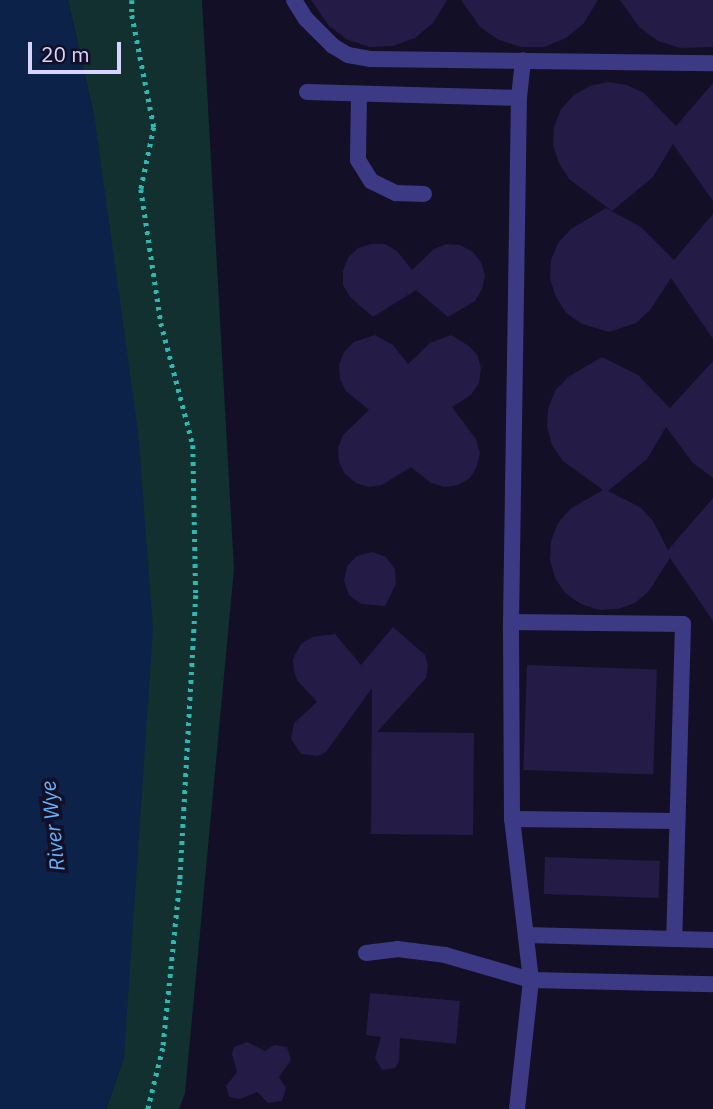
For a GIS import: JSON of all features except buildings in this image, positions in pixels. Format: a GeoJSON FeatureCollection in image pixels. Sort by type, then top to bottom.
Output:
{"type":"FeatureCollection","features":[{"type":"Feature","properties":{"kind":"lane"},"geometry":{"type":"LineString","coordinates":[[294,0],[319,34],[348,55],[370,59],[713,63]]}},
{"type":"Feature","properties":{"kind":"lane"},"geometry":{"type":"LineString","coordinates":[[517,1109],[531,980],[512,819],[519,98],[523,60]]}},
{"type":"Feature","properties":{"kind":"lane"},"geometry":{"type":"LineString","coordinates":[[307,92],[519,98]]}},
{"type":"Feature","properties":{"kind":"lane"},"geometry":{"type":"LineString","coordinates":[[359,94],[358,160],[371,181],[396,193],[424,194]]}},
{"type":"Feature","properties":{"kind":"lane"},"geometry":{"type":"LineString","coordinates":[[512,622],[682,624],[674,939]]}},
{"type":"Feature","properties":{"kind":"lane"},"geometry":{"type":"LineString","coordinates":[[512,819],[677,821]]}},
{"type":"Feature","properties":{"kind":"lane"},"geometry":{"type":"LineString","coordinates":[[526,935],[713,940]]}},
{"type":"Feature","properties":{"kind":"lane"},"geometry":{"type":"LineString","coordinates":[[366,953],[397,949],[445,955],[531,980],[713,984]]}},
{"type":"Feature","properties":{"kind":"path"},"geometry":{"type":"LineString","coordinates":[[132,0],[132,15],[154,127],[141,190],[161,323],[193,444],[196,595],[180,881],[163,1048],[148,1109]]}},
{"type":"Feature","properties":{"kind":"green space"},"geometry":{"type":"Polygon","coordinates":[[[68,0],[202,0],[234,569],[185,1093],[179,1109],[106,1109],[124,1057],[95,121],[68,0]]]}},
{"type":"Feature","properties":{"kind":"water","name":"River Wye"},"geometry":{"type":"Polygon","coordinates":[[[0,0],[68,0],[95,121],[138,431],[153,628],[124,1057],[106,1109],[0,1109],[0,0]]]}}]}
